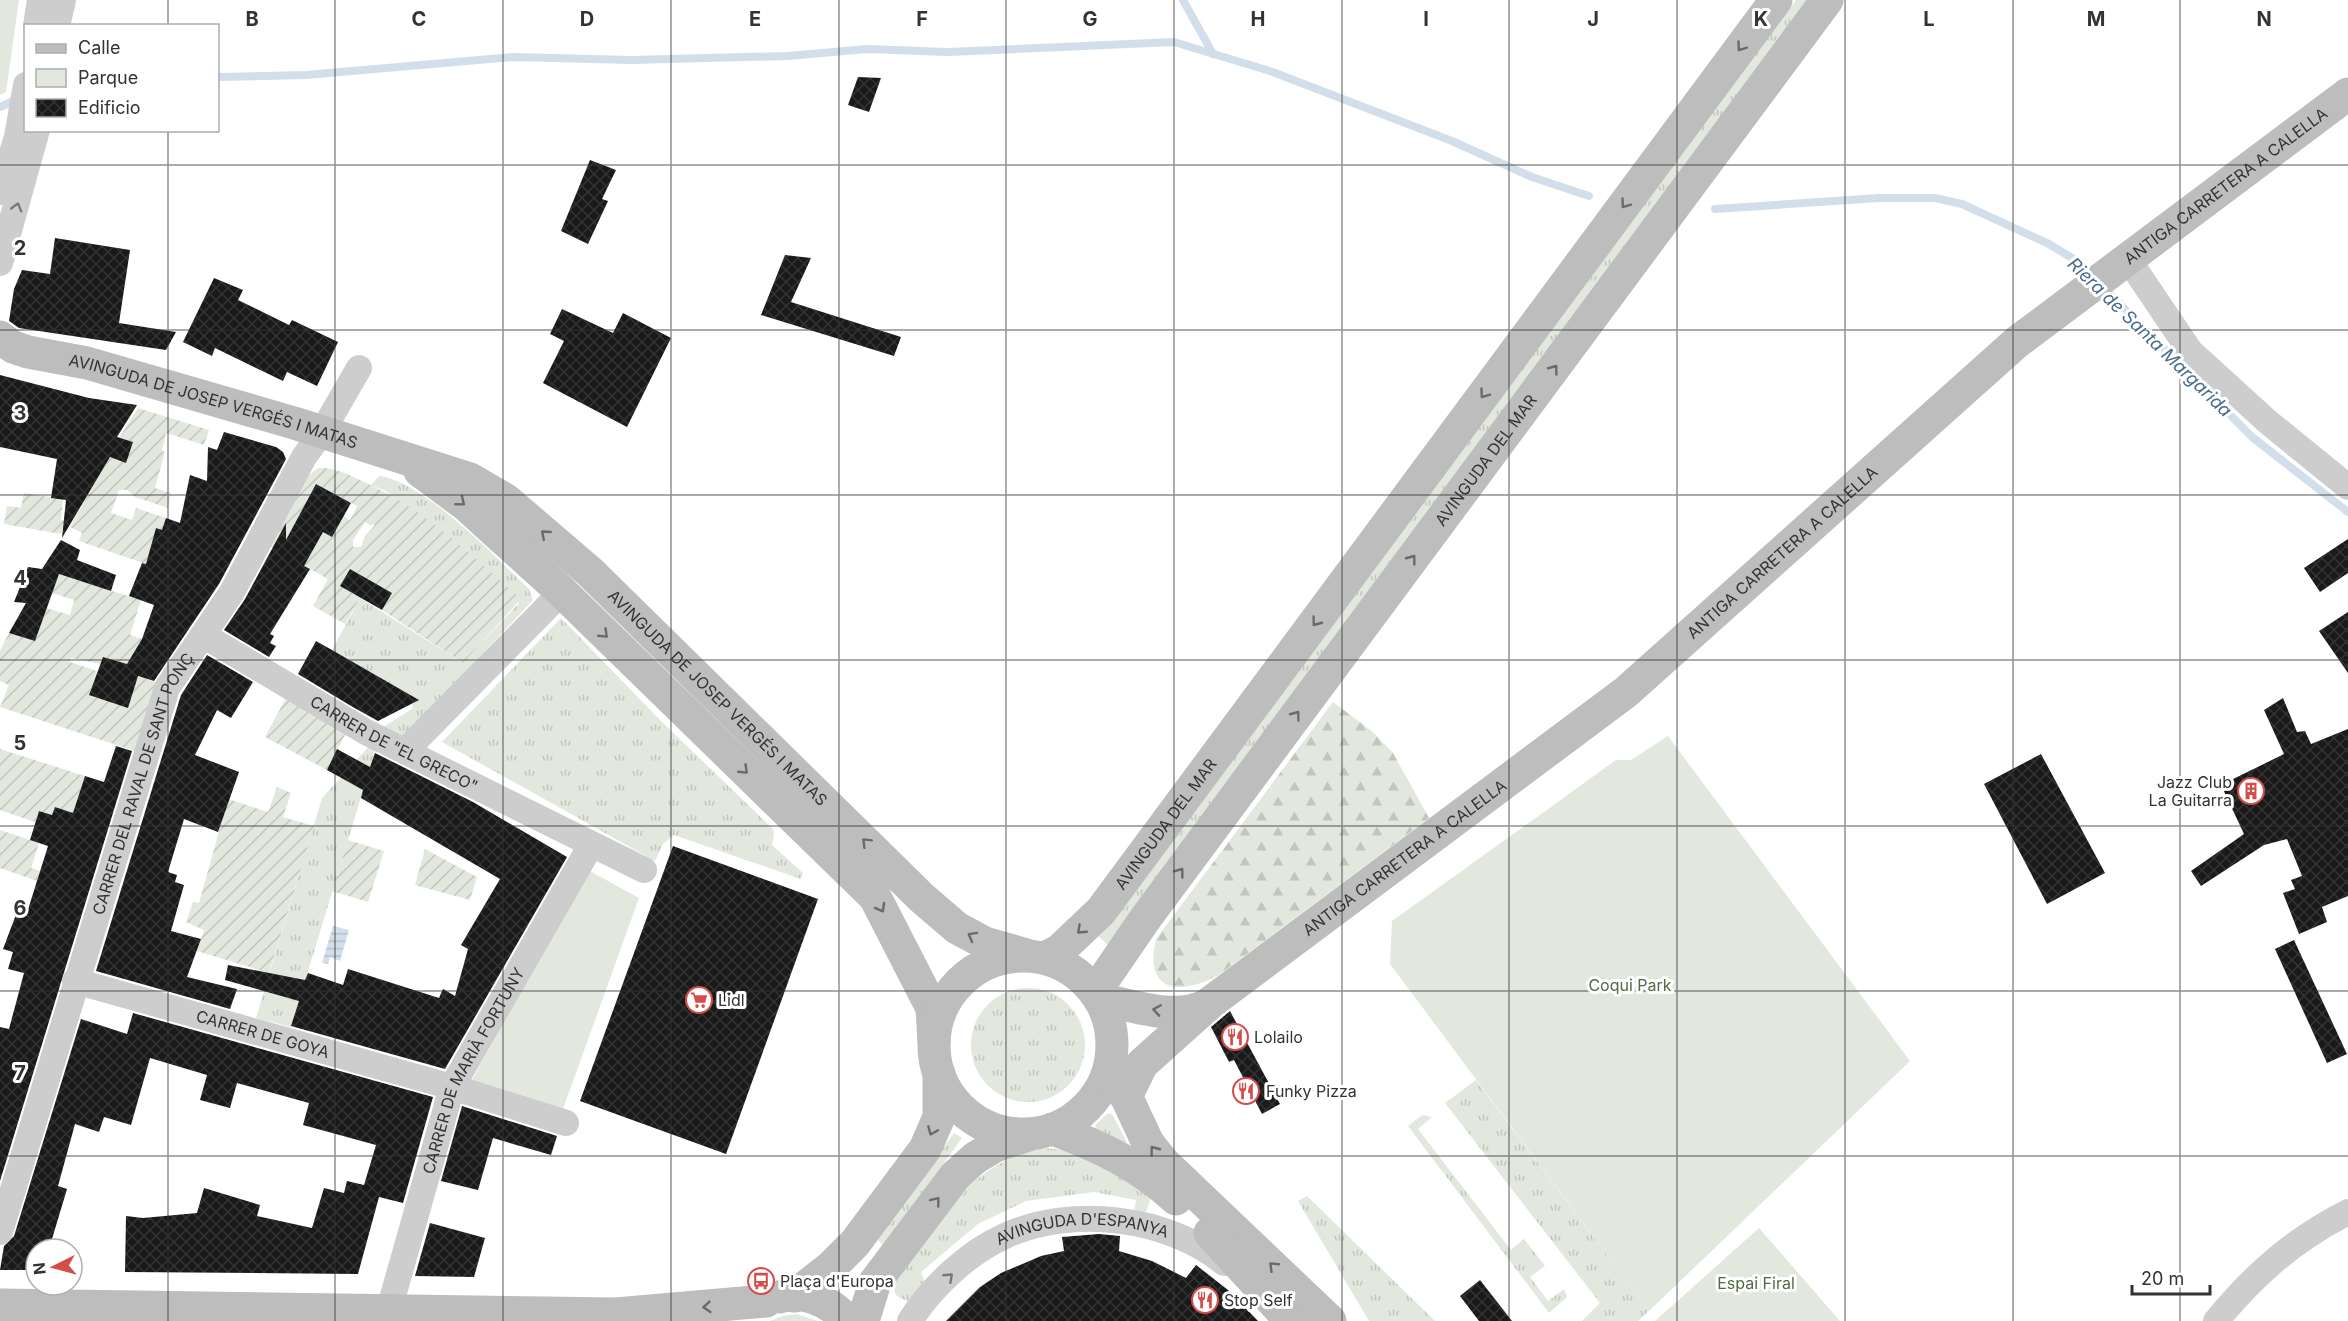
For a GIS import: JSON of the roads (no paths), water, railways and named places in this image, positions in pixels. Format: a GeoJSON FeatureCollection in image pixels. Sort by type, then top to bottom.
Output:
{"type":"FeatureCollection","features":[{"type":"Feature","properties":{"kind":"street"},"geometry":{"type":"LineString","coordinates":[[36,24],[40,0]]}},
{"type":"Feature","properties":{"kind":"street"},"geometry":{"type":"LineString","coordinates":[[57,24],[63,0]]}},
{"type":"Feature","properties":{"kind":"street","name":"AVINGUDA DEL MAR"},"geometry":{"type":"LineString","coordinates":[[1036,957],[1060,950],[1111,897],[1776,0]]}},
{"type":"Feature","properties":{"kind":"street","name":"AVINGUDA DEL MAR"},"geometry":{"type":"LineString","coordinates":[[1098,996],[1145,919],[1827,0]]}},
{"type":"Feature","properties":{"kind":"street","name":"ANTIGA CARRETERA A CALELLA"},"geometry":{"type":"LineString","coordinates":[[1114,1081],[1142,1064],[1211,1002],[1626,692],[1969,382],[2073,300],[2348,94]]}},
{"type":"Feature","properties":{"kind":"street"},"geometry":{"type":"LineString","coordinates":[[0,192],[27,134]]}},
{"type":"Feature","properties":{"kind":"street"},"geometry":{"type":"LineString","coordinates":[[0,263],[27,134]]}},
{"type":"Feature","properties":{"kind":"street"},"geometry":{"type":"LineString","coordinates":[[2123,263],[2190,351],[2268,422],[2348,487]]}},
{"type":"Feature","properties":{"kind":"street","name":"AVINGUDA DE JOSEP VERGÉS I MATAS"},"geometry":{"type":"LineString","coordinates":[[9,347],[87,363],[470,478],[506,500],[590,572],[922,898],[957,928],[985,944],[1036,957]]}},
{"type":"Feature","properties":{"kind":"street","name":"CARRER DEL RAVAL DE SANT PONÇ"},"geometry":{"type":"LineString","coordinates":[[0,1232],[75,981],[167,688],[232,592],[304,457],[322,432],[359,368]]}},
{"type":"Feature","properties":{"kind":"street","name":"AVINGUDA DE JOSEP VERGÉS I MATAS"},"geometry":{"type":"LineString","coordinates":[[396,456],[430,477],[466,506],[562,592],[875,897],[932,1008],[934,1041]]}},
{"type":"Feature","properties":{"kind":"street"},"geometry":{"type":"LineString","coordinates":[[405,751],[562,592]]}},
{"type":"Feature","properties":{"kind":"street","name":"CARRER DE \"EL GRECO\""},"geometry":{"type":"LineString","coordinates":[[203,635],[366,732],[644,870]]}},
{"type":"Feature","properties":{"kind":"street","name":"CARRER DE MARIÀ FORTUNY"},"geometry":{"type":"LineString","coordinates":[[389,1310],[452,1087],[591,845]]}},
{"type":"Feature","properties":{"kind":"street"},"geometry":{"type":"LineString","coordinates":[[741,1321],[747,1313],[780,1298],[831,1267],[855,1243],[924,1149],[939,1117],[939,1074],[934,1041],[943,1006],[965,977],[997,960],[1036,957],[1073,971],[1098,996],[1112,1032],[1114,1081],[1148,1143],[1163,1162],[1329,1321]]}},
{"type":"Feature","properties":{"kind":"street","name":"CARRER DE GOYA"},"geometry":{"type":"LineString","coordinates":[[75,981],[452,1087],[566,1123]]}},
{"type":"Feature","properties":{"kind":"street","name":"ANTIGA CARRETERA A CALELLA"},"geometry":{"type":"LineString","coordinates":[[1098,996],[1174,1013],[1193,1011],[1211,1002]]}},
{"type":"Feature","properties":{"kind":"street"},"geometry":{"type":"LineString","coordinates":[[939,1074],[955,1102],[979,1122],[1006,1133],[1044,1132]]}},
{"type":"Feature","properties":{"kind":"street"},"geometry":{"type":"LineString","coordinates":[[863,1321],[875,1282],[955,1176],[975,1158],[995,1146],[1044,1132],[1071,1121],[1114,1081]]}},
{"type":"Feature","properties":{"kind":"street","name":"AVINGUDA D'ESPANYA"},"geometry":{"type":"LineString","coordinates":[[1044,1132],[1099,1146],[1146,1174],[1209,1232],[1291,1321]]}},
{"type":"Feature","properties":{"kind":"street"},"geometry":{"type":"LineString","coordinates":[[2216,1321],[2269,1263],[2308,1234],[2348,1212]]}},
{"type":"Feature","properties":{"kind":"street","name":"AVINGUDA D'ESPANYA"},"geometry":{"type":"LineString","coordinates":[[907,1319],[972,1256],[997,1241],[1036,1226],[1073,1220],[1146,1224],[1180,1235],[1200,1244],[1261,1290]]}},
{"type":"Feature","properties":{"kind":"street"},"geometry":{"type":"LineString","coordinates":[[0,1305],[39,1313],[389,1310],[616,1314],[805,1296],[824,1302],[847,1321]]}},
{"type":"Feature","properties":{"kind":"street"},"geometry":{"type":"LineString","coordinates":[[616,1314],[649,1321]]}},
{"type":"Feature","properties":{"kind":"waterway"},"geometry":{"type":"LineString","coordinates":[[1183,0],[1213,54]]}},
{"type":"Feature","properties":{"kind":"waterway"},"geometry":{"type":"LineString","coordinates":[[219,77],[306,75],[514,57],[632,60],[788,56],[867,49],[948,52],[1174,42],[1270,71],[1452,141],[1532,177],[1589,196]]}},
{"type":"Feature","properties":{"kind":"waterway"},"geometry":{"type":"LineString","coordinates":[[0,107],[18,99]]}},
{"type":"Feature","properties":{"kind":"waterway","name":"Riera de Santa Margarida"},"geometry":{"type":"LineString","coordinates":[[1715,209],[1879,198],[1935,198],[1962,204],[2049,244],[2077,261],[2092,276]]}},
{"type":"Feature","properties":{"kind":"waterway","name":"Riera de Santa Margarida"},"geometry":{"type":"LineString","coordinates":[[2103,287],[2252,437],[2348,512]]}},
{"type":"Feature","properties":{"kind":"place","name":"Jazz Club La Guitarra"},"geometry":{"type":"Point","coordinates":[2251,791]}},
{"type":"Feature","properties":{"kind":"place","name":"Lidl"},"geometry":{"type":"Point","coordinates":[699,1000]}},
{"type":"Feature","properties":{"kind":"place","name":"Lolailo"},"geometry":{"type":"Point","coordinates":[1235,1037]}},
{"type":"Feature","properties":{"kind":"place","name":"Funky Pizza"},"geometry":{"type":"Point","coordinates":[1246,1091]}},
{"type":"Feature","properties":{"kind":"place","name":"Plaça d'Europa"},"geometry":{"type":"Point","coordinates":[761,1281]}},
{"type":"Feature","properties":{"kind":"place","name":"Stop Self"},"geometry":{"type":"Point","coordinates":[1205,1300]}},
{"type":"Feature","properties":{"kind":"park label","name":"Coqui Park"},"geometry":{"type":"Point","coordinates":[1630,985]}},
{"type":"Feature","properties":{"kind":"park label","name":"Espai Firal"},"geometry":{"type":"Point","coordinates":[1756,1283]}}]}
